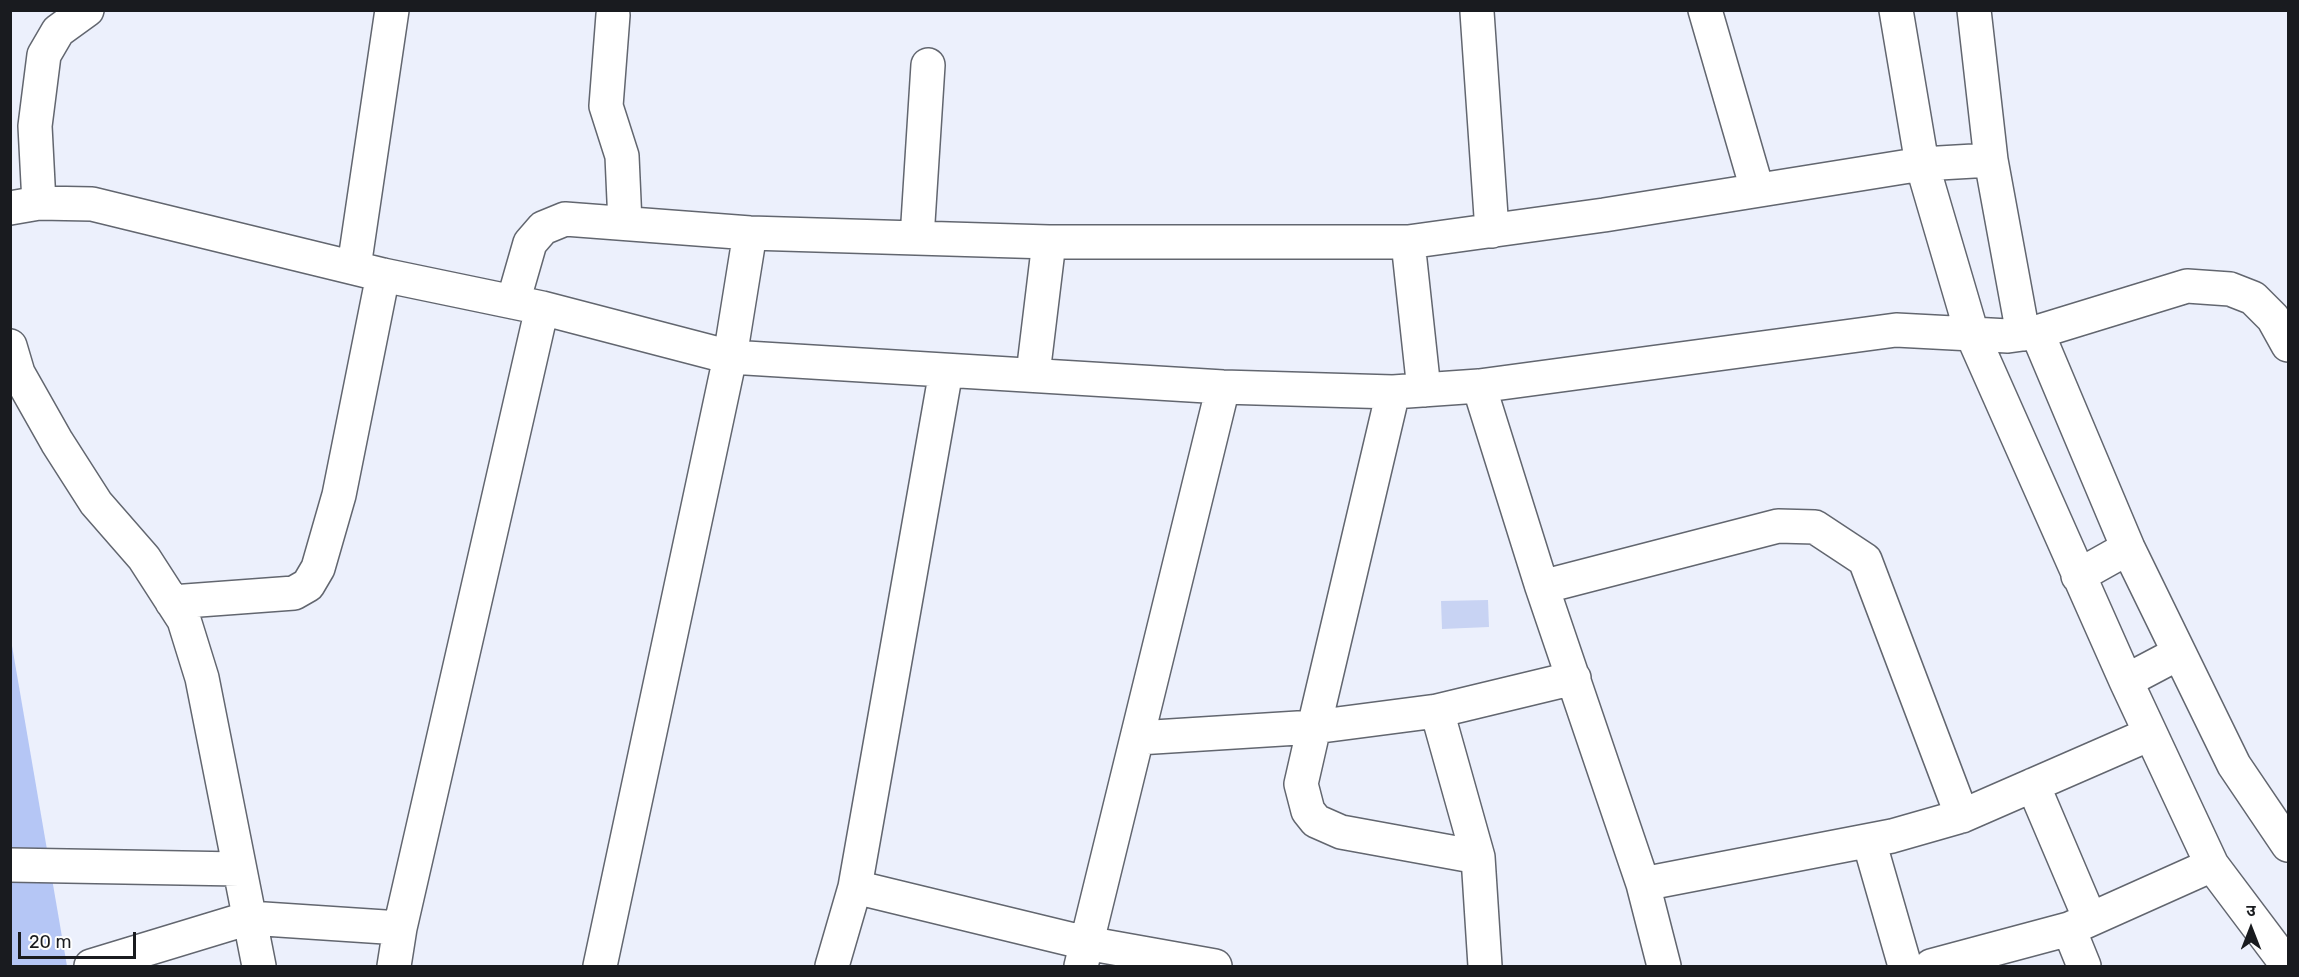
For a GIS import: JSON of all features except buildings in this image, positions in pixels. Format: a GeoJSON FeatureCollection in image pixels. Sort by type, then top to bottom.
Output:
{"type":"FeatureCollection","features":[{"type":"Feature","properties":{"kind":"street"},"geometry":{"type":"LineString","coordinates":[[87,10],[58,31],[44,55],[25,206],[92,204],[369,271],[527,305],[730,357],[1223,387],[1408,391],[1479,386],[1896,330],[1972,334],[2030,333],[2187,286],[2230,289],[2253,298],[2273,318],[2289,345]]}},
{"type":"Feature","properties":{"kind":"street"},"geometry":{"type":"LineString","coordinates":[[172,602],[294,593],[308,585],[318,568],[339,495],[369,271],[393,10]]}},
{"type":"Feature","properties":{"kind":"street"},"geometry":{"type":"LineString","coordinates":[[1705,10],[1757,189]]}},
{"type":"Feature","properties":{"kind":"street"},"geometry":{"type":"LineString","coordinates":[[1896,10],[1922,164],[1972,334],[2105,561],[2156,665],[2234,765],[2289,845]]}},
{"type":"Feature","properties":{"kind":"street"},"geometry":{"type":"LineString","coordinates":[[1974,10],[1991,160],[2030,333],[2105,561],[2156,665],[2150,735],[2212,865],[2289,966]]}},
{"type":"Feature","properties":{"kind":"street"},"geometry":{"type":"LineString","coordinates":[[1477,12],[1492,231]]}},
{"type":"Feature","properties":{"kind":"street"},"geometry":{"type":"LineString","coordinates":[[613,15],[606,106],[622,156],[625,223]]}},
{"type":"Feature","properties":{"kind":"street"},"geometry":{"type":"LineString","coordinates":[[917,238],[928,65]]}},
{"type":"Feature","properties":{"kind":"street"},"geometry":{"type":"LineString","coordinates":[[394,966],[527,305],[530,243],[543,228],[565,219],[750,233],[1048,242],[1408,242],[1922,164],[1991,160]]}},
{"type":"Feature","properties":{"kind":"street"},"geometry":{"type":"LineString","coordinates":[[600,966],[730,357],[750,233]]}},
{"type":"Feature","properties":{"kind":"street"},"geometry":{"type":"LineString","coordinates":[[1033,375],[1048,242]]}},
{"type":"Feature","properties":{"kind":"street"},"geometry":{"type":"LineString","coordinates":[[1408,242],[1408,391],[1314,727],[1301,784],[1308,811],[1316,821],[1341,832],[1478,857]]}},
{"type":"Feature","properties":{"kind":"street"},"geometry":{"type":"LineString","coordinates":[[10,346],[18,373],[57,442],[96,503],[144,558],[184,620],[202,678],[259,966]]}},
{"type":"Feature","properties":{"kind":"street"},"geometry":{"type":"LineString","coordinates":[[832,966],[855,887],[946,371]]}},
{"type":"Feature","properties":{"kind":"street"},"geometry":{"type":"LineString","coordinates":[[1479,386],[1542,587],[1643,884],[1664,966]]}},
{"type":"Feature","properties":{"kind":"street"},"geometry":{"type":"LineString","coordinates":[[1084,955],[1223,387]]}},
{"type":"Feature","properties":{"kind":"street"},"geometry":{"type":"LineString","coordinates":[[1542,587],[1778,526],[1815,527],[1865,560],[1962,816]]}},
{"type":"Feature","properties":{"kind":"street"},"geometry":{"type":"LineString","coordinates":[[1138,738],[1314,727],[1437,711],[1574,678]]}},
{"type":"Feature","properties":{"kind":"street"},"geometry":{"type":"LineString","coordinates":[[1437,711],[1478,857],[1485,966]]}},
{"type":"Feature","properties":{"kind":"street"},"geometry":{"type":"LineString","coordinates":[[1643,884],[1869,841],[1962,816],[2150,735]]}},
{"type":"Feature","properties":{"kind":"street"},"geometry":{"type":"LineString","coordinates":[[2033,785],[2080,924],[2084,966]]}},
{"type":"Feature","properties":{"kind":"street"},"geometry":{"type":"LineString","coordinates":[[1869,841],[1905,966]]}},
{"type":"Feature","properties":{"kind":"street"},"geometry":{"type":"LineString","coordinates":[[10,865],[239,869]]}},
{"type":"Feature","properties":{"kind":"street"},"geometry":{"type":"LineString","coordinates":[[1931,966],[2080,924],[2212,865]]}},
{"type":"Feature","properties":{"kind":"street"},"geometry":{"type":"LineString","coordinates":[[855,887],[1084,955],[1215,966]]}},
{"type":"Feature","properties":{"kind":"street"},"geometry":{"type":"LineString","coordinates":[[91,966],[249,918],[400,928]]}},
{"type":"Feature","properties":{"kind":"shaded area"},"geometry":{"type":"Polygon","coordinates":[[[11,640],[67,966],[11,966],[11,640]]]}}]}
